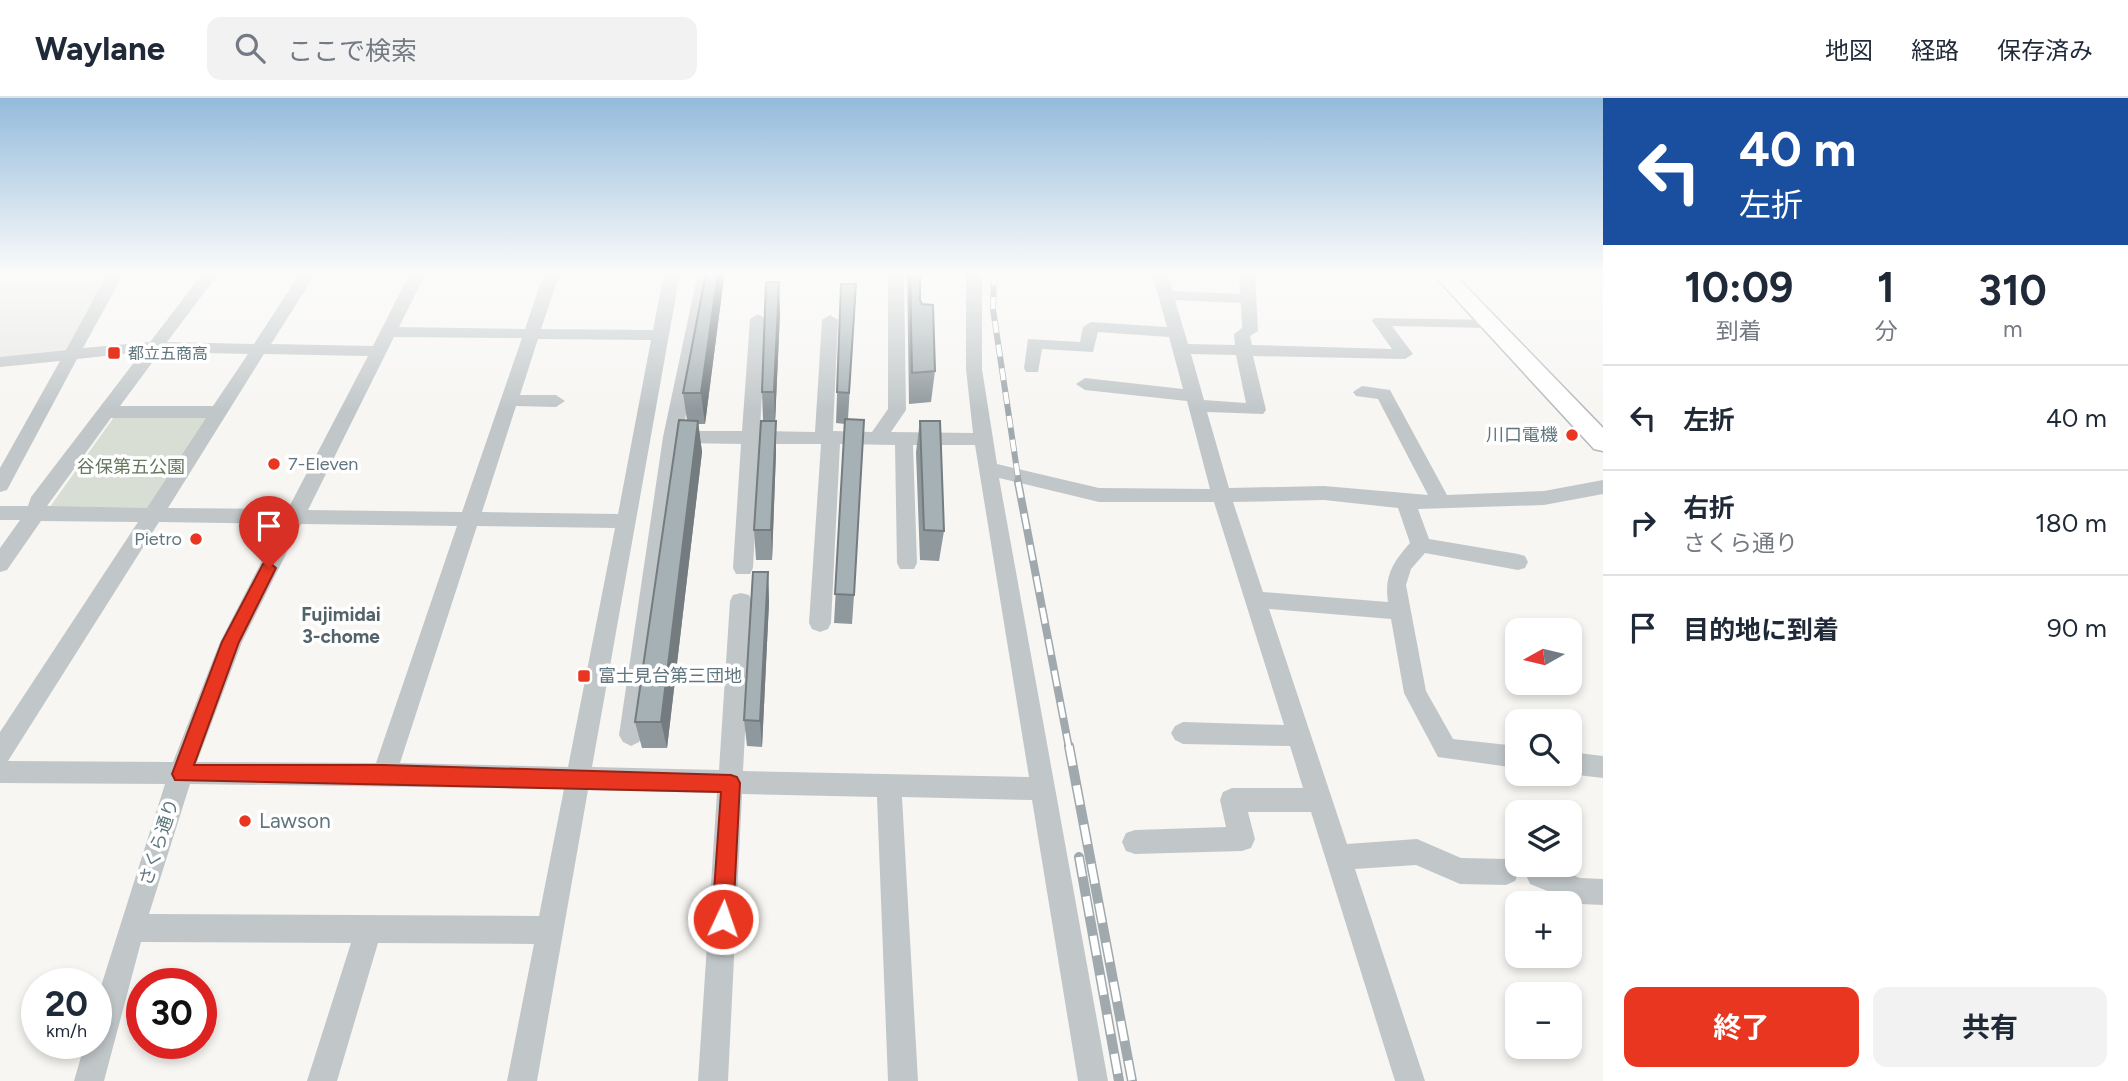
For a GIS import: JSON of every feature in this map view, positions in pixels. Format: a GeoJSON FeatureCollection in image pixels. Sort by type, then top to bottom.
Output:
{"type":"FeatureCollection","features":[{"type":"Feature","properties":{"kind":"main road"},"geometry":{"type":"LineString","coordinates":[[1483,319],[1603,443]]}},
{"type":"Feature","properties":{"kind":"street"},"geometry":{"type":"LineString","coordinates":[[0,485],[91,319]]}},
{"type":"Feature","properties":{"kind":"street"},"geometry":{"type":"LineString","coordinates":[[0,564],[36,513],[38,502],[177,319]]}},
{"type":"Feature","properties":{"kind":"street"},"geometry":{"type":"LineString","coordinates":[[0,753],[279,319]]}},
{"type":"Feature","properties":{"kind":"street","name":"さくら通り"},"geometry":{"type":"LineString","coordinates":[[89,1081],[131,928],[181,774],[230,642],[395,319]]}},
{"type":"Feature","properties":{"kind":"street"},"geometry":{"type":"LineString","coordinates":[[384,774],[537,319]]}},
{"type":"Feature","properties":{"kind":"street"},"geometry":{"type":"LineString","coordinates":[[522,1081],[664,319]]}},
{"type":"Feature","properties":{"kind":"street"},"geometry":{"type":"LineString","coordinates":[[631,735],[673,437],[695,319]]}},
{"type":"Feature","properties":{"kind":"street"},"geometry":{"type":"LineString","coordinates":[[743,568],[758,319]]}},
{"type":"Feature","properties":{"kind":"street"},"geometry":{"type":"LineString","coordinates":[[877,438],[897,410],[896,319]]}},
{"type":"Feature","properties":{"kind":"street"},"geometry":{"type":"LineString","coordinates":[[974,319],[974,369],[982,439],[1093,1081]]}},
{"type":"Feature","properties":{"kind":"street"},"geometry":{"type":"LineString","coordinates":[[1173,319],[1221,494],[1410,1081]]}},
{"type":"Feature","properties":{"kind":"street"},"geometry":{"type":"LineString","coordinates":[[1085,384],[1257,410],[1248,381],[1242,334],[1250,331],[1250,319]]}},
{"type":"Feature","properties":{"kind":"street"},"geometry":{"type":"LineString","coordinates":[[820,623],[830,320]]}},
{"type":"Feature","properties":{"kind":"street"},"geometry":{"type":"LineString","coordinates":[[1032,368],[1034,343],[1087,348],[1091,327],[1245,352],[1405,354],[1380,321],[1487,323]]}},
{"type":"Feature","properties":{"kind":"street"},"geometry":{"type":"LineString","coordinates":[[388,332],[661,335]]}},
{"type":"Feature","properties":{"kind":"street"},"geometry":{"type":"LineString","coordinates":[[0,362],[156,348],[379,351]]}},
{"type":"Feature","properties":{"kind":"street"},"geometry":{"type":"LineString","coordinates":[[1362,392],[1384,394],[1441,502]]}},
{"type":"Feature","properties":{"kind":"street"},"geometry":{"type":"LineString","coordinates":[[509,400],[556,401]]}},
{"type":"Feature","properties":{"kind":"street"},"geometry":{"type":"LineString","coordinates":[[107,412],[219,412]]}},
{"type":"Feature","properties":{"kind":"street"},"geometry":{"type":"LineString","coordinates":[[642,437],[982,439]]}},
{"type":"Feature","properties":{"kind":"street"},"geometry":{"type":"LineString","coordinates":[[904,438],[907,563]]}},
{"type":"Feature","properties":{"kind":"street"},"geometry":{"type":"LineString","coordinates":[[989,469],[1099,495],[1324,493],[1405,502],[1441,502],[1544,498],[1603,487]]}},
{"type":"Feature","properties":{"kind":"street"},"geometry":{"type":"LineString","coordinates":[[1405,502],[1419,535],[1420,545],[1402,566],[1396,585],[1415,693],[1446,749],[1505,756]]}},
{"type":"Feature","properties":{"kind":"street"},"geometry":{"type":"LineString","coordinates":[[0,513],[626,522]]}},
{"type":"Feature","properties":{"kind":"street"},"geometry":{"type":"LineString","coordinates":[[1420,545],[1518,562]]}},
{"type":"Feature","properties":{"kind":"street"},"geometry":{"type":"LineString","coordinates":[[1255,600],[1400,611]]}},
{"type":"Feature","properties":{"kind":"street"},"geometry":{"type":"LineString","coordinates":[[713,1081],[741,601]]}},
{"type":"Feature","properties":{"kind":"street"},"geometry":{"type":"LineString","coordinates":[[1183,733],[1299,736]]}},
{"type":"Feature","properties":{"kind":"street"},"geometry":{"type":"LineString","coordinates":[[1582,764],[1603,767]]}},
{"type":"Feature","properties":{"kind":"street"},"geometry":{"type":"LineString","coordinates":[[0,772],[384,774],[1041,789]]}},
{"type":"Feature","properties":{"kind":"street"},"geometry":{"type":"LineString","coordinates":[[889,786],[904,1081]]}},
{"type":"Feature","properties":{"kind":"street"},"geometry":{"type":"LineString","coordinates":[[1135,842],[1242,839],[1232,800],[1320,800]]}},
{"type":"Feature","properties":{"kind":"street"},"geometry":{"type":"LineString","coordinates":[[1338,857],[1418,852],[1460,872],[1505,872]]}},
{"type":"Feature","properties":{"kind":"street"},"geometry":{"type":"LineString","coordinates":[[1544,877],[1580,891],[1603,892]]}},
{"type":"Feature","properties":{"kind":"street"},"geometry":{"type":"LineString","coordinates":[[131,928],[550,930]]}},
{"type":"Feature","properties":{"kind":"street"},"geometry":{"type":"LineString","coordinates":[[322,1081],[368,930]]}},
{"type":"Feature","properties":{"kind":"shaded area"},"geometry":{"type":"Polygon","coordinates":[[[0,319],[85,319],[68,349],[0,358],[0,319]]]}},
{"type":"Feature","properties":{"kind":"green space","name":"谷保第五公園"},"geometry":{"type":"Polygon","coordinates":[[[114,417],[213,418],[151,513],[47,511],[114,417]]]}},
{"type":"Feature","properties":{"kind":"building"},"geometry":{"type":"Polygon","coordinates":[[[697,319],[712,319],[701,393],[683,393],[697,319]]]}},
{"type":"Feature","properties":{"kind":"building"},"geometry":{"type":"Polygon","coordinates":[[[765,319],[777,319],[774,392],[762,392],[765,319]]]}},
{"type":"Feature","properties":{"kind":"building"},"geometry":{"type":"Polygon","coordinates":[[[840,319],[854,319],[849,393],[837,392],[840,319]]]}},
{"type":"Feature","properties":{"kind":"building"},"geometry":{"type":"Polygon","coordinates":[[[911,319],[933,319],[935,371],[912,373],[911,319]]]}},
{"type":"Feature","properties":{"kind":"building"},"geometry":{"type":"Polygon","coordinates":[[[845,419],[864,420],[854,595],[835,594],[845,419]]]}},
{"type":"Feature","properties":{"kind":"building"},"geometry":{"type":"Polygon","coordinates":[[[679,420],[698,421],[661,722],[635,722],[679,420]]]}},
{"type":"Feature","properties":{"kind":"building"},"geometry":{"type":"Polygon","coordinates":[[[761,421],[776,421],[771,530],[754,530],[761,421]]]}},
{"type":"Feature","properties":{"kind":"building"},"geometry":{"type":"Polygon","coordinates":[[[920,421],[940,421],[944,531],[924,530],[920,421]]]}},
{"type":"Feature","properties":{"kind":"building"},"geometry":{"type":"Polygon","coordinates":[[[753,572],[768,572],[760,721],[744,720],[753,572]]]}},
{"type":"Feature","properties":{"kind":"railway"},"geometry":{"type":"LineString","coordinates":[[994,319],[1019,484]]}},
{"type":"Feature","properties":{"kind":"railway"},"geometry":{"type":"LineString","coordinates":[[1018,482],[1069,748]]}},
{"type":"Feature","properties":{"kind":"railway"},"geometry":{"type":"LineString","coordinates":[[1069,746],[1132,1081]]}},
{"type":"Feature","properties":{"kind":"railway"},"geometry":{"type":"LineString","coordinates":[[1079,857],[1119,1081]]}},
{"type":"Feature","properties":{"kind":"place","name":"都立五商高"},"geometry":{"type":"Point","coordinates":[114,353]}},
{"type":"Feature","properties":{"kind":"place","name":"川口電機"},"geometry":{"type":"Point","coordinates":[1572,435]}},
{"type":"Feature","properties":{"kind":"place","name":"7-Eleven"},"geometry":{"type":"Point","coordinates":[274,464]}},
{"type":"Feature","properties":{"kind":"place","name":"Pietro"},"geometry":{"type":"Point","coordinates":[196,539]}},
{"type":"Feature","properties":{"kind":"place","name":"富士見台第三団地"},"geometry":{"type":"Point","coordinates":[584,676]}},
{"type":"Feature","properties":{"kind":"place","name":"Lawson"},"geometry":{"type":"Point","coordinates":[245,821]}},
{"type":"Feature","properties":{"kind":"district","name":"Fujimidai 3-chome"},"geometry":{"type":"Point","coordinates":[341,625]}},
{"type":"Feature","properties":{"kind":"route"},"geometry":{"type":"LineString","coordinates":[[269,568],[230,642],[181,774],[384,774],[731,783],[723,919]]}}]}
